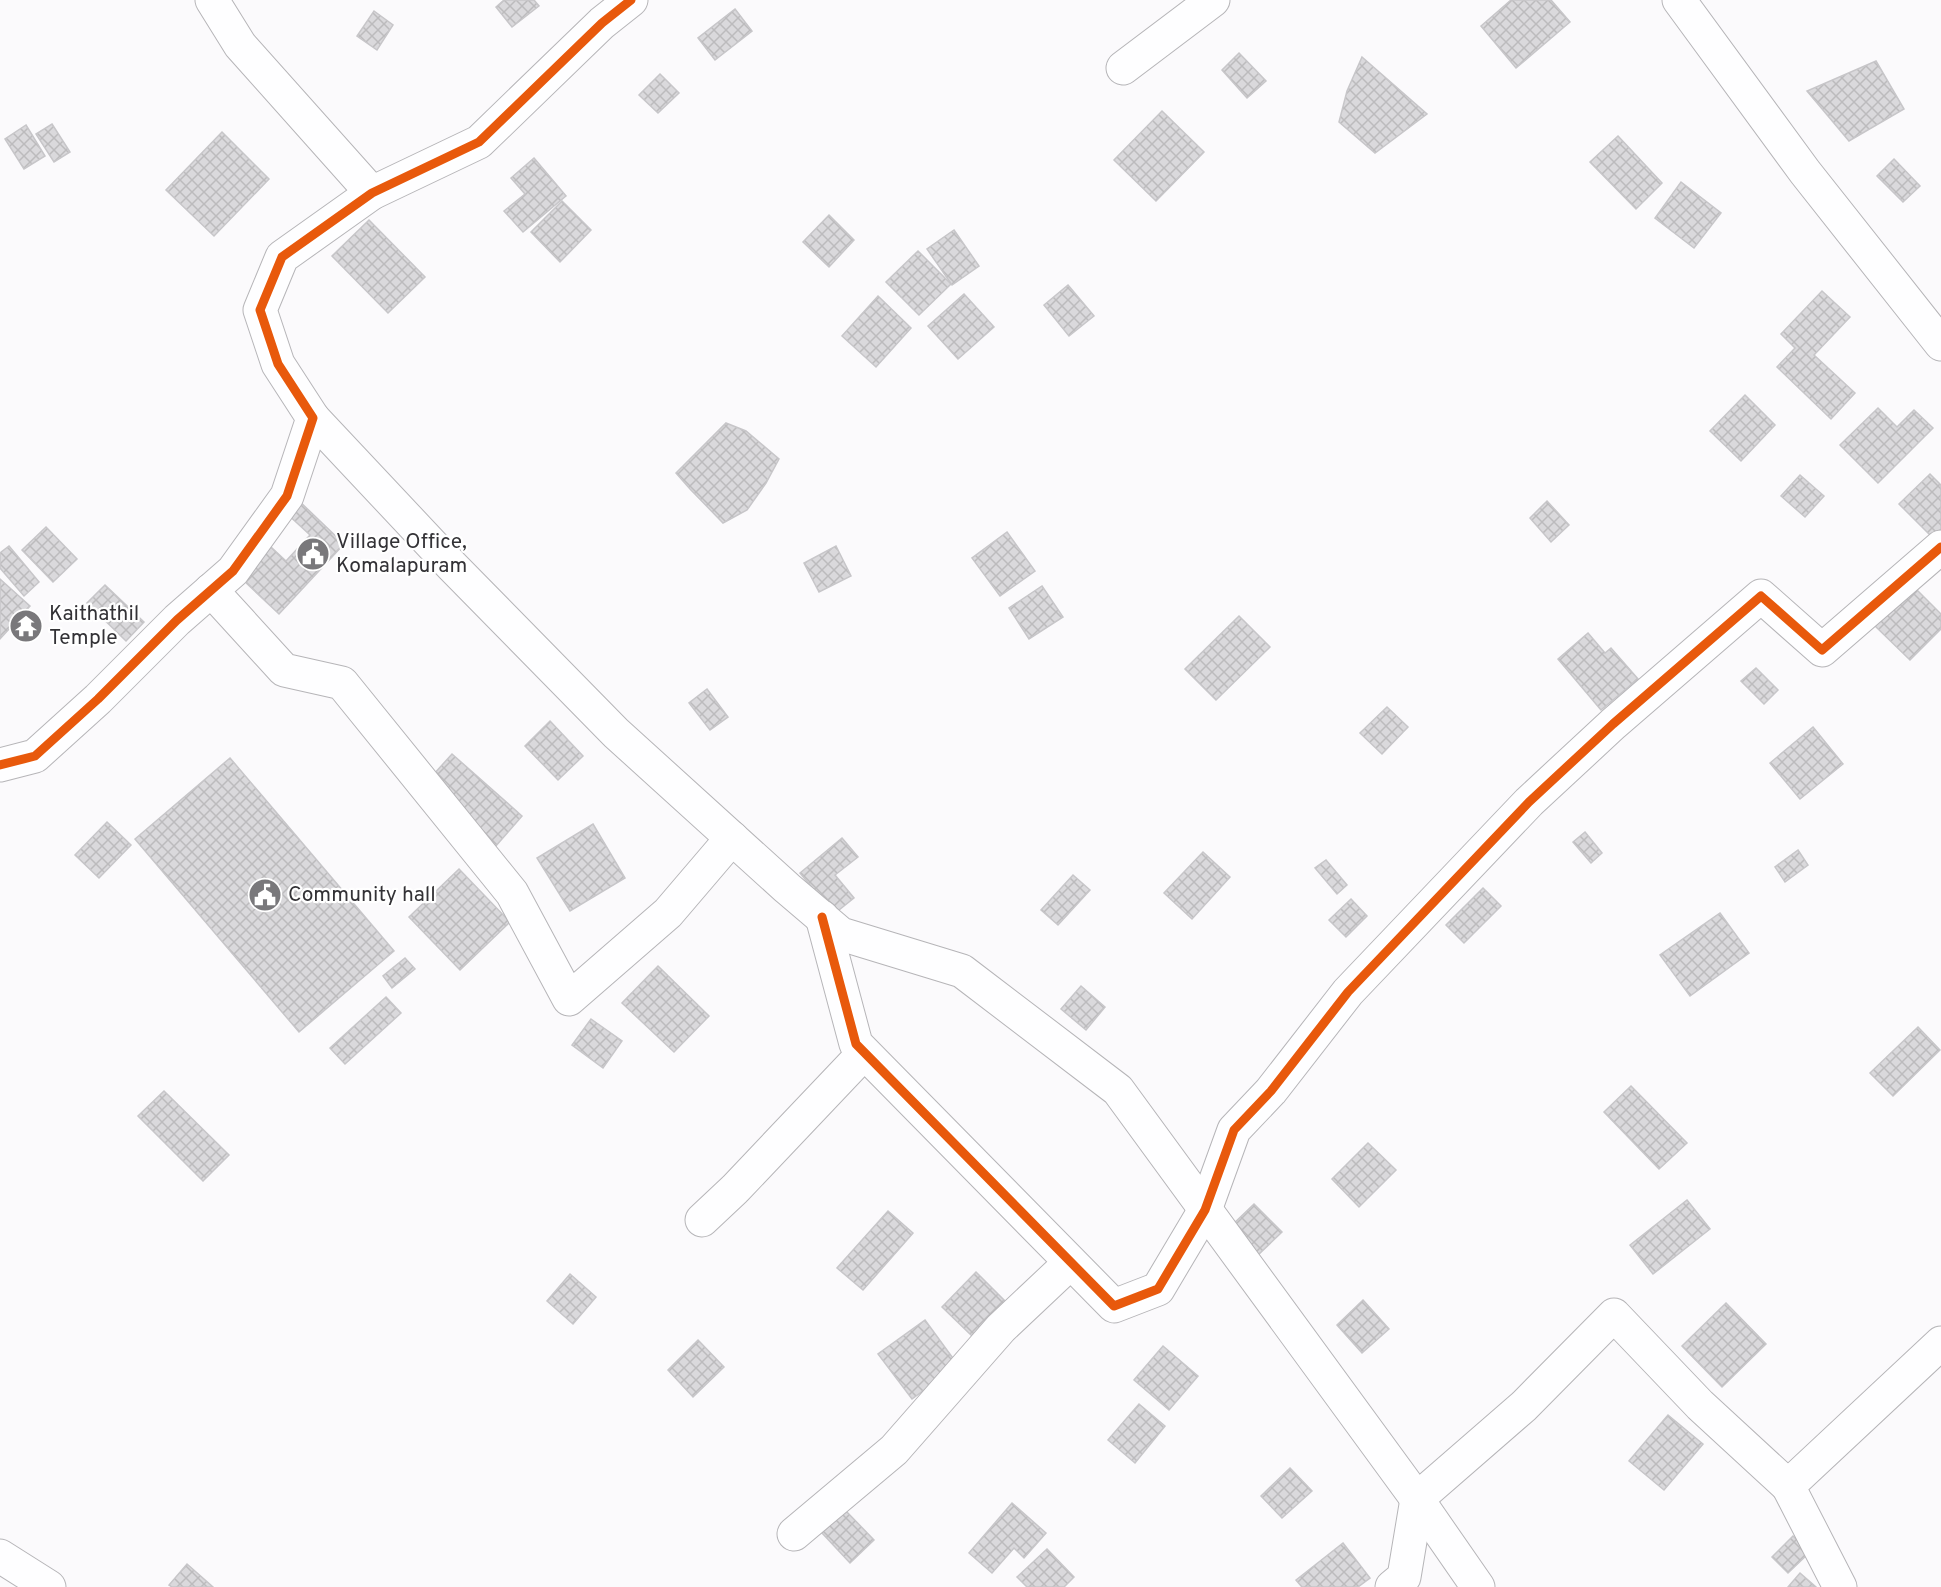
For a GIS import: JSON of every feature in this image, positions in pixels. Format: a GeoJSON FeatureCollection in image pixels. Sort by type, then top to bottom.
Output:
{"type":"FeatureCollection","features":[{"type":"Feature","properties":{"kind":"street"},"geometry":{"type":"LineString","coordinates":[[212,0],[240,45],[372,193]]}},
{"type":"Feature","properties":{"kind":"street"},"geometry":{"type":"LineString","coordinates":[[631,0],[602,23],[479,142],[372,193],[282,257],[260,310],[278,364],[313,418],[452,566],[616,733],[841,934],[962,971],[1118,1090],[1417,1498],[1478,1587]]}},
{"type":"Feature","properties":{"kind":"street"},"geometry":{"type":"LineString","coordinates":[[1123,68],[1213,0]]}},
{"type":"Feature","properties":{"kind":"street"},"geometry":{"type":"LineString","coordinates":[[1679,0],[1805,172],[1941,344]]}},
{"type":"Feature","properties":{"kind":"street"},"geometry":{"type":"LineString","coordinates":[[0,765],[35,756],[98,699],[177,620],[233,571],[287,496],[313,418]]}},
{"type":"Feature","properties":{"kind":"street"},"geometry":{"type":"LineString","coordinates":[[822,917],[856,1044],[1114,1306],[1158,1289],[1205,1210],[1234,1130],[1271,1091],[1348,992],[1529,802],[1613,724],[1761,596],[1822,650],[1941,547]]}},
{"type":"Feature","properties":{"kind":"street"},"geometry":{"type":"LineString","coordinates":[[211,590],[284,670],[342,683],[512,893],[568,999],[668,913],[732,838]]}},
{"type":"Feature","properties":{"kind":"street"},"geometry":{"type":"LineString","coordinates":[[702,1220],[735,1190],[864,1053]]}},
{"type":"Feature","properties":{"kind":"street"},"geometry":{"type":"LineString","coordinates":[[794,1534],[894,1450],[1001,1328],[1070,1263]]}},
{"type":"Feature","properties":{"kind":"street"},"geometry":{"type":"LineString","coordinates":[[1392,1587],[1404,1577],[1417,1498],[1524,1407],[1614,1315],[1700,1405],[1788,1486],[1840,1587]]}},
{"type":"Feature","properties":{"kind":"street"},"geometry":{"type":"LineString","coordinates":[[1788,1486],[1941,1343]]}},
{"type":"Feature","properties":{"kind":"street"},"geometry":{"type":"LineString","coordinates":[[0,1556],[49,1587]]}},
{"type":"Feature","properties":{"kind":"building"},"geometry":{"type":"Polygon","coordinates":[[[504,0],[534,0],[539,6],[512,27],[496,7],[504,0]]]}},
{"type":"Feature","properties":{"kind":"building"},"geometry":{"type":"Polygon","coordinates":[[[1511,0],[1551,0],[1570,22],[1516,68],[1481,26],[1511,0]]]}},
{"type":"Feature","properties":{"kind":"building"},"geometry":{"type":"Polygon","coordinates":[[[735,9],[752,31],[715,60],[698,38],[735,9]]]}},
{"type":"Feature","properties":{"kind":"building"},"geometry":{"type":"Polygon","coordinates":[[[374,11],[393,25],[377,50],[357,36],[374,11]]]}},
{"type":"Feature","properties":{"kind":"building"},"geometry":{"type":"Polygon","coordinates":[[[1239,53],[1266,81],[1247,98],[1222,70],[1239,53]]]}},
{"type":"Feature","properties":{"kind":"building"},"geometry":{"type":"Polygon","coordinates":[[[1362,57],[1427,114],[1375,153],[1339,122],[1347,91],[1362,57]]]}},
{"type":"Feature","properties":{"kind":"building"},"geometry":{"type":"Polygon","coordinates":[[[1876,61],[1904,109],[1849,141],[1807,91],[1876,61]]]}},
{"type":"Feature","properties":{"kind":"building"},"geometry":{"type":"Polygon","coordinates":[[[660,74],[679,93],[658,113],[639,95],[660,74]]]}},
{"type":"Feature","properties":{"kind":"building"},"geometry":{"type":"Polygon","coordinates":[[[1162,111],[1204,152],[1156,201],[1114,160],[1162,111]]]}},
{"type":"Feature","properties":{"kind":"building"},"geometry":{"type":"Polygon","coordinates":[[[52,124],[70,152],[54,162],[36,134],[52,124]]]}},
{"type":"Feature","properties":{"kind":"building"},"geometry":{"type":"Polygon","coordinates":[[[26,125],[45,156],[24,169],[5,139],[26,125]]]}},
{"type":"Feature","properties":{"kind":"building"},"geometry":{"type":"Polygon","coordinates":[[[222,132],[269,179],[214,236],[166,190],[222,132]]]}},
{"type":"Feature","properties":{"kind":"building"},"geometry":{"type":"Polygon","coordinates":[[[1618,136],[1662,183],[1636,209],[1590,162],[1618,136]]]}},
{"type":"Feature","properties":{"kind":"building"},"geometry":{"type":"Polygon","coordinates":[[[534,158],[566,196],[523,232],[504,211],[525,194],[511,178],[534,158]]]}},
{"type":"Feature","properties":{"kind":"building"},"geometry":{"type":"Polygon","coordinates":[[[1894,159],[1920,186],[1903,202],[1877,176],[1894,159]]]}},
{"type":"Feature","properties":{"kind":"building"},"geometry":{"type":"Polygon","coordinates":[[[1681,182],[1721,213],[1694,248],[1655,218],[1681,182]]]}},
{"type":"Feature","properties":{"kind":"building"},"geometry":{"type":"Polygon","coordinates":[[[562,201],[591,230],[560,262],[531,232],[562,201]]]}},
{"type":"Feature","properties":{"kind":"building"},"geometry":{"type":"Polygon","coordinates":[[[829,215],[854,240],[829,267],[803,242],[829,215]]]}},
{"type":"Feature","properties":{"kind":"building"},"geometry":{"type":"Polygon","coordinates":[[[369,220],[425,277],[388,313],[332,256],[369,220]]]}},
{"type":"Feature","properties":{"kind":"building"},"geometry":{"type":"Polygon","coordinates":[[[954,230],[979,266],[952,285],[927,249],[954,230]]]}},
{"type":"Feature","properties":{"kind":"building"},"geometry":{"type":"Polygon","coordinates":[[[918,251],[951,284],[919,315],[886,282],[918,251]]]}},
{"type":"Feature","properties":{"kind":"building"},"geometry":{"type":"Polygon","coordinates":[[[1068,285],[1094,316],[1069,336],[1044,305],[1068,285]]]}},
{"type":"Feature","properties":{"kind":"building"},"geometry":{"type":"Polygon","coordinates":[[[1822,291],[1850,317],[1814,355],[1855,393],[1831,419],[1777,367],[1795,348],[1781,334],[1822,291]]]}},
{"type":"Feature","properties":{"kind":"building"},"geometry":{"type":"Polygon","coordinates":[[[964,294],[994,327],[958,359],[928,326],[964,294]]]}},
{"type":"Feature","properties":{"kind":"building"},"geometry":{"type":"Polygon","coordinates":[[[878,296],[911,328],[876,367],[842,336],[878,296]]]}},
{"type":"Feature","properties":{"kind":"building"},"geometry":{"type":"Polygon","coordinates":[[[1745,395],[1775,425],[1741,461],[1710,431],[1745,395]]]}},
{"type":"Feature","properties":{"kind":"building"},"geometry":{"type":"Polygon","coordinates":[[[1878,408],[1897,427],[1914,410],[1933,428],[1878,483],[1840,445],[1878,408]]]}},
{"type":"Feature","properties":{"kind":"building"},"geometry":{"type":"Polygon","coordinates":[[[726,423],[746,431],[779,459],[747,510],[723,523],[676,473],[726,423]]]}},
{"type":"Feature","properties":{"kind":"building"},"geometry":{"type":"Polygon","coordinates":[[[1930,474],[1941,485],[1941,529],[1932,537],[1899,504],[1930,474]]]}},
{"type":"Feature","properties":{"kind":"building"},"geometry":{"type":"Polygon","coordinates":[[[1800,475],[1824,496],[1805,517],[1781,496],[1800,475]]]}},
{"type":"Feature","properties":{"kind":"building","name":"Village Office, Komalapuram"},"geometry":{"type":"Polygon","coordinates":[[[296,498],[344,544],[279,614],[242,579],[271,547],[286,561],[310,535],[284,511],[296,498]]]}},
{"type":"Feature","properties":{"kind":"building"},"geometry":{"type":"Polygon","coordinates":[[[1547,501],[1569,525],[1551,542],[1530,518],[1547,501]]]}},
{"type":"Feature","properties":{"kind":"building"},"geometry":{"type":"Polygon","coordinates":[[[46,527],[77,559],[53,582],[22,550],[46,527]]]}},
{"type":"Feature","properties":{"kind":"building"},"geometry":{"type":"Polygon","coordinates":[[[1007,532],[1035,571],[1000,596],[972,558],[1007,532]]]}},
{"type":"Feature","properties":{"kind":"building"},"geometry":{"type":"Polygon","coordinates":[[[9,546],[39,582],[24,596],[0,568],[0,553],[9,546]]]}},
{"type":"Feature","properties":{"kind":"building"},"geometry":{"type":"Polygon","coordinates":[[[836,546],[851,576],[819,592],[804,563],[836,546]]]}},
{"type":"Feature","properties":{"kind":"building"},"geometry":{"type":"Polygon","coordinates":[[[0,579],[30,606],[0,639],[0,579]]]}},
{"type":"Feature","properties":{"kind":"building"},"geometry":{"type":"Polygon","coordinates":[[[105,585],[144,622],[126,641],[87,603],[105,585]]]}},
{"type":"Feature","properties":{"kind":"building"},"geometry":{"type":"Polygon","coordinates":[[[1912,585],[1941,614],[1941,629],[1910,660],[1873,624],[1912,585]]]}},
{"type":"Feature","properties":{"kind":"building"},"geometry":{"type":"Polygon","coordinates":[[[1042,586],[1063,617],[1029,639],[1009,608],[1042,586]]]}},
{"type":"Feature","properties":{"kind":"building"},"geometry":{"type":"Polygon","coordinates":[[[1239,616],[1270,647],[1216,700],[1185,669],[1239,616]]]}},
{"type":"Feature","properties":{"kind":"building"},"geometry":{"type":"Polygon","coordinates":[[[1588,633],[1605,653],[1611,648],[1638,679],[1601,710],[1558,659],[1588,633]]]}},
{"type":"Feature","properties":{"kind":"building"},"geometry":{"type":"Polygon","coordinates":[[[1756,668],[1778,690],[1764,704],[1741,681],[1756,668]]]}},
{"type":"Feature","properties":{"kind":"building"},"geometry":{"type":"Polygon","coordinates":[[[707,689],[728,717],[710,730],[689,703],[707,689]]]}},
{"type":"Feature","properties":{"kind":"building"},"geometry":{"type":"Polygon","coordinates":[[[1387,707],[1408,727],[1382,754],[1360,733],[1387,707]]]}},
{"type":"Feature","properties":{"kind":"building"},"geometry":{"type":"Polygon","coordinates":[[[550,721],[583,756],[558,780],[525,746],[550,721]]]}},
{"type":"Feature","properties":{"kind":"building"},"geometry":{"type":"Polygon","coordinates":[[[1813,727],[1843,764],[1800,799],[1770,763],[1813,727]]]}},
{"type":"Feature","properties":{"kind":"building"},"geometry":{"type":"Polygon","coordinates":[[[452,754],[522,816],[495,847],[424,785],[452,754]]]}},
{"type":"Feature","properties":{"kind":"building","name":"Community hall"},"geometry":{"type":"Polygon","coordinates":[[[230,758],[394,951],[299,1032],[135,839],[230,758]]]}},
{"type":"Feature","properties":{"kind":"building"},"geometry":{"type":"Polygon","coordinates":[[[107,822],[131,845],[99,878],[75,855],[107,822]]]}},
{"type":"Feature","properties":{"kind":"building"},"geometry":{"type":"Polygon","coordinates":[[[593,824],[625,878],[570,911],[537,858],[593,824]]]}},
{"type":"Feature","properties":{"kind":"building"},"geometry":{"type":"Polygon","coordinates":[[[1585,832],[1602,853],[1591,863],[1573,842],[1585,832]]]}},
{"type":"Feature","properties":{"kind":"building"},"geometry":{"type":"Polygon","coordinates":[[[842,838],[858,857],[835,875],[854,898],[834,914],[800,873],[842,838]]]}},
{"type":"Feature","properties":{"kind":"building"},"geometry":{"type":"Polygon","coordinates":[[[1798,850],[1808,865],[1785,882],[1775,867],[1798,850]]]}},
{"type":"Feature","properties":{"kind":"building"},"geometry":{"type":"Polygon","coordinates":[[[1203,852],[1230,877],[1192,919],[1164,893],[1203,852]]]}},
{"type":"Feature","properties":{"kind":"building"},"geometry":{"type":"Polygon","coordinates":[[[1326,860],[1347,885],[1337,894],[1315,868],[1326,860]]]}},
{"type":"Feature","properties":{"kind":"building"},"geometry":{"type":"Polygon","coordinates":[[[459,869],[510,922],[460,970],[409,917],[459,869]]]}},
{"type":"Feature","properties":{"kind":"building"},"geometry":{"type":"Polygon","coordinates":[[[1073,875],[1090,890],[1058,925],[1041,910],[1073,875]]]}},
{"type":"Feature","properties":{"kind":"building"},"geometry":{"type":"Polygon","coordinates":[[[1483,888],[1501,906],[1464,943],[1446,925],[1483,888]]]}},
{"type":"Feature","properties":{"kind":"building"},"geometry":{"type":"Polygon","coordinates":[[[1351,899],[1367,916],[1346,937],[1329,920],[1351,899]]]}},
{"type":"Feature","properties":{"kind":"building"},"geometry":{"type":"Polygon","coordinates":[[[1720,913],[1749,953],[1690,996],[1660,955],[1720,913]]]}},
{"type":"Feature","properties":{"kind":"building"},"geometry":{"type":"Polygon","coordinates":[[[405,958],[415,969],[392,988],[383,976],[405,958]]]}},
{"type":"Feature","properties":{"kind":"building"},"geometry":{"type":"Polygon","coordinates":[[[658,966],[709,1016],[674,1052],[622,1003],[658,966]]]}},
{"type":"Feature","properties":{"kind":"building"},"geometry":{"type":"Polygon","coordinates":[[[1081,986],[1105,1007],[1086,1030],[1061,1009],[1081,986]]]}},
{"type":"Feature","properties":{"kind":"building"},"geometry":{"type":"Polygon","coordinates":[[[386,997],[401,1013],[345,1064],[330,1048],[386,997]]]}},
{"type":"Feature","properties":{"kind":"building"},"geometry":{"type":"Polygon","coordinates":[[[591,1019],[622,1041],[603,1068],[572,1045],[591,1019]]]}},
{"type":"Feature","properties":{"kind":"building"},"geometry":{"type":"Polygon","coordinates":[[[1918,1027],[1940,1050],[1893,1096],[1870,1073],[1918,1027]]]}},
{"type":"Feature","properties":{"kind":"building"},"geometry":{"type":"Polygon","coordinates":[[[1631,1086],[1687,1143],[1659,1169],[1604,1112],[1631,1086]]]}},
{"type":"Feature","properties":{"kind":"building"},"geometry":{"type":"Polygon","coordinates":[[[164,1091],[229,1155],[203,1181],[138,1116],[164,1091]]]}},
{"type":"Feature","properties":{"kind":"building"},"geometry":{"type":"Polygon","coordinates":[[[1368,1143],[1396,1170],[1359,1207],[1332,1179],[1368,1143]]]}},
{"type":"Feature","properties":{"kind":"building"},"geometry":{"type":"Polygon","coordinates":[[[1687,1200],[1710,1229],[1653,1274],[1630,1245],[1687,1200]]]}},
{"type":"Feature","properties":{"kind":"building"},"geometry":{"type":"Polygon","coordinates":[[[1254,1204],[1282,1232],[1256,1257],[1229,1228],[1254,1204]]]}},
{"type":"Feature","properties":{"kind":"building"},"geometry":{"type":"Polygon","coordinates":[[[888,1211],[913,1233],[863,1290],[837,1268],[888,1211]]]}},
{"type":"Feature","properties":{"kind":"building"},"geometry":{"type":"Polygon","coordinates":[[[976,1272],[1006,1302],[972,1336],[942,1307],[976,1272]]]}},
{"type":"Feature","properties":{"kind":"building"},"geometry":{"type":"Polygon","coordinates":[[[570,1274],[596,1297],[573,1324],[547,1301],[570,1274]]]}},
{"type":"Feature","properties":{"kind":"building"},"geometry":{"type":"Polygon","coordinates":[[[1363,1300],[1389,1329],[1362,1353],[1337,1325],[1363,1300]]]}},
{"type":"Feature","properties":{"kind":"building"},"geometry":{"type":"Polygon","coordinates":[[[1726,1303],[1766,1344],[1722,1387],[1682,1346],[1726,1303]]]}},
{"type":"Feature","properties":{"kind":"building"},"geometry":{"type":"Polygon","coordinates":[[[925,1320],[958,1365],[912,1399],[878,1354],[925,1320]]]}},
{"type":"Feature","properties":{"kind":"building"},"geometry":{"type":"Polygon","coordinates":[[[698,1340],[724,1367],[693,1397],[668,1370],[698,1340]]]}},
{"type":"Feature","properties":{"kind":"building"},"geometry":{"type":"Polygon","coordinates":[[[1163,1346],[1198,1376],[1169,1410],[1134,1380],[1163,1346]]]}},
{"type":"Feature","properties":{"kind":"building"},"geometry":{"type":"Polygon","coordinates":[[[1139,1404],[1165,1426],[1135,1463],[1108,1440],[1139,1404]]]}},
{"type":"Feature","properties":{"kind":"building"},"geometry":{"type":"Polygon","coordinates":[[[1668,1415],[1703,1444],[1664,1490],[1629,1461],[1668,1415]]]}},
{"type":"Feature","properties":{"kind":"building"},"geometry":{"type":"Polygon","coordinates":[[[1290,1468],[1312,1491],[1282,1518],[1261,1496],[1290,1468]]]}},
{"type":"Feature","properties":{"kind":"building"},"geometry":{"type":"Polygon","coordinates":[[[1012,1503],[1046,1533],[1024,1558],[1014,1548],[992,1573],[969,1553],[1012,1503]]]}},
{"type":"Feature","properties":{"kind":"building"},"geometry":{"type":"Polygon","coordinates":[[[845,1510],[874,1540],[850,1563],[822,1533],[845,1510]]]}},
{"type":"Feature","properties":{"kind":"building"},"geometry":{"type":"Polygon","coordinates":[[[1793,1536],[1810,1552],[1788,1573],[1772,1557],[1793,1536]]]}},
{"type":"Feature","properties":{"kind":"building"},"geometry":{"type":"Polygon","coordinates":[[[1343,1543],[1370,1578],[1358,1587],[1302,1587],[1296,1580],[1343,1543]]]}},
{"type":"Feature","properties":{"kind":"building"},"geometry":{"type":"Polygon","coordinates":[[[1047,1549],[1074,1577],[1064,1587],[1027,1587],[1017,1577],[1047,1549]]]}},
{"type":"Feature","properties":{"kind":"building"},"geometry":{"type":"Polygon","coordinates":[[[187,1564],[213,1587],[172,1587],[169,1585],[187,1564]]]}},
{"type":"Feature","properties":{"kind":"building"},"geometry":{"type":"Polygon","coordinates":[[[1800,1573],[1816,1587],[1788,1587],[1800,1573]]]}},
{"type":"Feature","properties":{"kind":"cycle path"},"geometry":{"type":"LineString","coordinates":[[0,765],[35,756],[98,699],[177,620],[233,571],[287,496],[313,418],[278,364],[260,310],[282,257],[372,193],[479,142],[602,23],[631,0]]}},
{"type":"Feature","properties":{"kind":"cycle path"},"geometry":{"type":"LineString","coordinates":[[822,917],[856,1044],[1114,1306],[1158,1289],[1205,1210],[1234,1130],[1271,1091],[1348,992],[1529,802],[1613,724],[1761,596],[1822,650],[1941,547]]}},
{"type":"Feature","properties":{"kind":"place","name":"Village Office, Komalapuram"},"geometry":{"type":"Point","coordinates":[313,554]}},
{"type":"Feature","properties":{"kind":"place","name":"Kaithathil Temple"},"geometry":{"type":"Point","coordinates":[26,626]}},
{"type":"Feature","properties":{"kind":"place","name":"Community hall"},"geometry":{"type":"Point","coordinates":[265,895]}}]}
